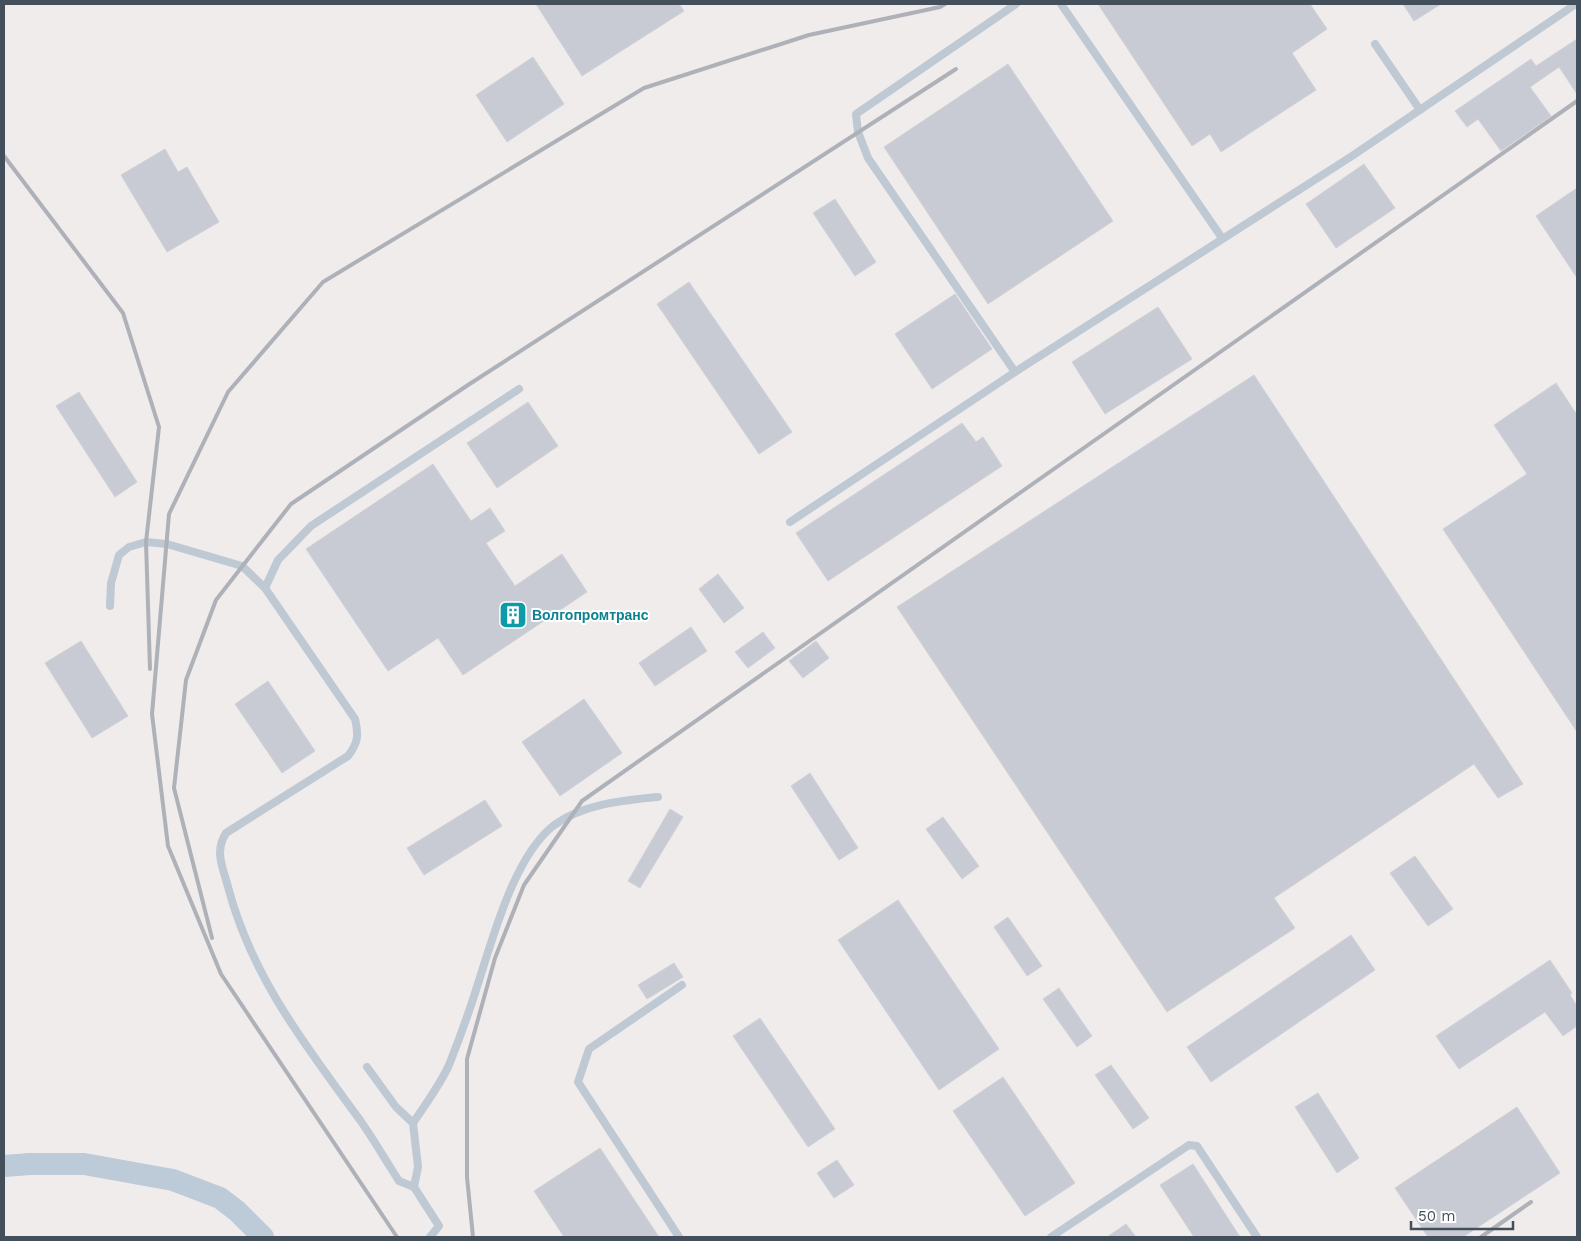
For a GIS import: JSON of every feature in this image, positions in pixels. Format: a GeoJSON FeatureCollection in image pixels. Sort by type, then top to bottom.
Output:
{"type":"FeatureCollection","features":[{"type":"Feature","properties":{"kind":"street"},"geometry":{"type":"LineString","coordinates":[[4,1166],[84,1164],[173,1180],[220,1198],[238,1211],[263,1237]]}},
{"type":"Feature","properties":{"kind":"lane"},"geometry":{"type":"LineString","coordinates":[[1015,372],[868,158],[858,132],[856,114],[1016,4]]}},
{"type":"Feature","properties":{"kind":"lane"},"geometry":{"type":"LineString","coordinates":[[1061,4],[1222,238]]}},
{"type":"Feature","properties":{"kind":"lane"},"geometry":{"type":"LineString","coordinates":[[790,522],[1015,372],[1352,156],[1576,4]]}},
{"type":"Feature","properties":{"kind":"lane"},"geometry":{"type":"LineString","coordinates":[[1375,44],[1420,110]]}},
{"type":"Feature","properties":{"kind":"lane"},"geometry":{"type":"LineString","coordinates":[[265,588],[278,560],[311,526],[518,389]]}},
{"type":"Feature","properties":{"kind":"lane"},"geometry":{"type":"LineString","coordinates":[[110,606],[111,584],[119,555],[130,548],[146,542],[167,544],[242,566],[265,588],[355,719],[358,732],[357,745],[348,756],[226,834],[219,844],[220,856],[233,907],[248,946],[274,999],[400,1181],[414,1187],[439,1226],[430,1237]]}},
{"type":"Feature","properties":{"kind":"lane"},"geometry":{"type":"LineString","coordinates":[[414,1187],[418,1167],[413,1123],[448,1067],[476,992],[499,918],[526,861],[540,838],[555,825],[585,809],[630,799],[658,797]]}},
{"type":"Feature","properties":{"kind":"lane"},"geometry":{"type":"LineString","coordinates":[[680,1237],[578,1082],[589,1049],[682,985]]}},
{"type":"Feature","properties":{"kind":"lane"},"geometry":{"type":"LineString","coordinates":[[367,1067],[396,1107],[413,1123]]}},
{"type":"Feature","properties":{"kind":"lane"},"geometry":{"type":"LineString","coordinates":[[1051,1237],[1189,1145],[1197,1146],[1257,1237]]}},
{"type":"Feature","properties":{"kind":"building"},"geometry":{"type":"Polygon","coordinates":[[[536,4],[679,4],[684,11],[582,76],[536,4]]]}},
{"type":"Feature","properties":{"kind":"building"},"geometry":{"type":"Polygon","coordinates":[[[1098,4],[1310,4],[1327,29],[1292,53],[1316,90],[1221,152],[1210,134],[1192,146],[1098,4]]]}},
{"type":"Feature","properties":{"kind":"building"},"geometry":{"type":"Polygon","coordinates":[[[1403,4],[1441,4],[1414,21],[1403,4]]]}},
{"type":"Feature","properties":{"kind":"building"},"geometry":{"type":"Polygon","coordinates":[[[1577,39],[1577,94],[1559,67],[1530,87],[1551,116],[1501,151],[1478,119],[1467,127],[1455,111],[1531,59],[1536,66],[1577,39]]]}},
{"type":"Feature","properties":{"kind":"building"},"geometry":{"type":"Polygon","coordinates":[[[533,57],[564,104],[507,142],[476,95],[533,57]]]}},
{"type":"Feature","properties":{"kind":"building"},"geometry":{"type":"Polygon","coordinates":[[[1008,64],[1113,221],[988,304],[884,147],[1008,64]]]}},
{"type":"Feature","properties":{"kind":"building"},"geometry":{"type":"Polygon","coordinates":[[[165,149],[178,172],[187,167],[219,222],[167,252],[121,175],[165,149]]]}},
{"type":"Feature","properties":{"kind":"building"},"geometry":{"type":"Polygon","coordinates":[[[1364,164],[1395,208],[1336,248],[1306,204],[1364,164]]]}},
{"type":"Feature","properties":{"kind":"building"},"geometry":{"type":"Polygon","coordinates":[[[1577,188],[1577,278],[1536,216],[1577,188]]]}},
{"type":"Feature","properties":{"kind":"building"},"geometry":{"type":"Polygon","coordinates":[[[835,199],[876,262],[855,276],[813,213],[835,199]]]}},
{"type":"Feature","properties":{"kind":"building"},"geometry":{"type":"Polygon","coordinates":[[[689,282],[792,432],[759,454],[657,304],[689,282]]]}},
{"type":"Feature","properties":{"kind":"building"},"geometry":{"type":"Polygon","coordinates":[[[955,294],[992,349],[932,389],[895,334],[955,294]]]}},
{"type":"Feature","properties":{"kind":"building"},"geometry":{"type":"Polygon","coordinates":[[[1158,307],[1192,359],[1105,414],[1072,362],[1158,307]]]}},
{"type":"Feature","properties":{"kind":"building"},"geometry":{"type":"Polygon","coordinates":[[[1254,375],[1523,784],[1498,798],[1474,764],[1274,898],[1295,928],[1167,1012],[897,607],[1254,375]]]}},
{"type":"Feature","properties":{"kind":"building"},"geometry":{"type":"Polygon","coordinates":[[[1556,383],[1577,415],[1577,732],[1443,529],[1527,474],[1494,425],[1556,383]]]}},
{"type":"Feature","properties":{"kind":"building"},"geometry":{"type":"Polygon","coordinates":[[[79,392],[137,482],[115,497],[56,406],[79,392]]]}},
{"type":"Feature","properties":{"kind":"building"},"geometry":{"type":"Polygon","coordinates":[[[528,402],[558,446],[497,488],[467,443],[528,402]]]}},
{"type":"Feature","properties":{"kind":"building"},"geometry":{"type":"Polygon","coordinates":[[[962,423],[976,442],[983,437],[1002,466],[828,581],[796,533],[962,423]]]}},
{"type":"Feature","properties":{"kind":"building"},"geometry":{"type":"Polygon","coordinates":[[[433,464],[471,521],[490,508],[505,531],[486,543],[515,586],[562,554],[587,592],[463,675],[438,638],[388,671],[306,549],[433,464]]]}},
{"type":"Feature","properties":{"kind":"building"},"geometry":{"type":"Polygon","coordinates":[[[718,574],[744,608],[724,623],[699,589],[718,574]]]}},
{"type":"Feature","properties":{"kind":"building"},"geometry":{"type":"Polygon","coordinates":[[[691,627],[707,651],[655,686],[639,663],[691,627]]]}},
{"type":"Feature","properties":{"kind":"building"},"geometry":{"type":"Polygon","coordinates":[[[763,632],[775,648],[748,668],[735,652],[763,632]]]}},
{"type":"Feature","properties":{"kind":"building"},"geometry":{"type":"Polygon","coordinates":[[[81,641],[128,716],[92,738],[45,663],[81,641]]]}},
{"type":"Feature","properties":{"kind":"building"},"geometry":{"type":"Polygon","coordinates":[[[816,641],[829,658],[803,678],[789,661],[816,641]]]}},
{"type":"Feature","properties":{"kind":"building"},"geometry":{"type":"Polygon","coordinates":[[[268,681],[315,751],[282,773],[235,704],[268,681]]]}},
{"type":"Feature","properties":{"kind":"building"},"geometry":{"type":"Polygon","coordinates":[[[584,699],[622,753],[560,796],[522,742],[584,699]]]}},
{"type":"Feature","properties":{"kind":"building"},"geometry":{"type":"Polygon","coordinates":[[[810,773],[858,848],[839,860],[791,786],[810,773]]]}},
{"type":"Feature","properties":{"kind":"building"},"geometry":{"type":"Polygon","coordinates":[[[485,800],[502,826],[424,875],[407,848],[485,800]]]}},
{"type":"Feature","properties":{"kind":"building"},"geometry":{"type":"Polygon","coordinates":[[[670,809],[683,817],[640,888],[628,881],[670,809]]]}},
{"type":"Feature","properties":{"kind":"building"},"geometry":{"type":"Polygon","coordinates":[[[943,817],[979,866],[962,879],[926,829],[943,817]]]}},
{"type":"Feature","properties":{"kind":"building"},"geometry":{"type":"Polygon","coordinates":[[[1415,856],[1453,909],[1428,926],[1390,873],[1415,856]]]}},
{"type":"Feature","properties":{"kind":"building"},"geometry":{"type":"Polygon","coordinates":[[[898,900],[999,1049],[939,1090],[838,940],[898,900]]]}},
{"type":"Feature","properties":{"kind":"building"},"geometry":{"type":"Polygon","coordinates":[[[1008,917],[1042,966],[1027,976],[994,927],[1008,917]]]}},
{"type":"Feature","properties":{"kind":"building"},"geometry":{"type":"Polygon","coordinates":[[[1351,935],[1375,970],[1211,1082],[1187,1047],[1351,935]]]}},
{"type":"Feature","properties":{"kind":"building"},"geometry":{"type":"Polygon","coordinates":[[[1550,960],[1572,993],[1570,995],[1577,1006],[1577,1026],[1563,1036],[1545,1012],[1459,1069],[1436,1036],[1550,960]]]}},
{"type":"Feature","properties":{"kind":"building"},"geometry":{"type":"Polygon","coordinates":[[[674,963],[683,977],[647,999],[638,985],[674,963]]]}},
{"type":"Feature","properties":{"kind":"building"},"geometry":{"type":"Polygon","coordinates":[[[1059,988],[1092,1036],[1077,1047],[1043,999],[1059,988]]]}},
{"type":"Feature","properties":{"kind":"building"},"geometry":{"type":"Polygon","coordinates":[[[760,1018],[835,1129],[808,1147],[733,1036],[760,1018]]]}},
{"type":"Feature","properties":{"kind":"building"},"geometry":{"type":"Polygon","coordinates":[[[1111,1065],[1149,1118],[1133,1129],[1095,1075],[1111,1065]]]}},
{"type":"Feature","properties":{"kind":"building"},"geometry":{"type":"Polygon","coordinates":[[[1003,1077],[1075,1183],[1025,1216],[953,1111],[1003,1077]]]}},
{"type":"Feature","properties":{"kind":"building"},"geometry":{"type":"Polygon","coordinates":[[[1318,1093],[1359,1158],[1337,1173],[1295,1107],[1318,1093]]]}},
{"type":"Feature","properties":{"kind":"building"},"geometry":{"type":"Polygon","coordinates":[[[1517,1107],[1560,1173],[1463,1237],[1428,1237],[1395,1188],[1517,1107]]]}},
{"type":"Feature","properties":{"kind":"building"},"geometry":{"type":"Polygon","coordinates":[[[600,1148],[659,1237],[564,1237],[534,1191],[600,1148]]]}},
{"type":"Feature","properties":{"kind":"building"},"geometry":{"type":"Polygon","coordinates":[[[837,1160],[854,1185],[834,1198],[817,1173],[837,1160]]]}},
{"type":"Feature","properties":{"kind":"building"},"geometry":{"type":"Polygon","coordinates":[[[1193,1164],[1240,1237],[1194,1237],[1160,1185],[1193,1164]]]}},
{"type":"Feature","properties":{"kind":"building"},"geometry":{"type":"Polygon","coordinates":[[[1126,1224],[1136,1237],[1107,1237],[1126,1224]]]}},
{"type":"Feature","properties":{"kind":"railway"},"geometry":{"type":"LineString","coordinates":[[397,1237],[221,974],[168,846],[152,714],[169,514],[228,392],[323,282],[644,88],[809,35],[940,7],[945,4]]}},
{"type":"Feature","properties":{"kind":"railway"},"geometry":{"type":"LineString","coordinates":[[212,938],[174,788],[186,680],[216,600],[291,504],[468,385],[956,69]]}},
{"type":"Feature","properties":{"kind":"railway"},"geometry":{"type":"LineString","coordinates":[[473,1237],[467,1177],[467,1059],[495,958],[524,885],[582,801],[1577,101]]}},
{"type":"Feature","properties":{"kind":"railway"},"geometry":{"type":"LineString","coordinates":[[4,156],[123,313],[159,427],[146,542],[150,669]]}},
{"type":"Feature","properties":{"kind":"railway"},"geometry":{"type":"LineString","coordinates":[[1481,1237],[1531,1202]]}},
{"type":"Feature","properties":{"kind":"place","name":"Волгопромтранс"},"geometry":{"type":"Point","coordinates":[513,615]}}]}
